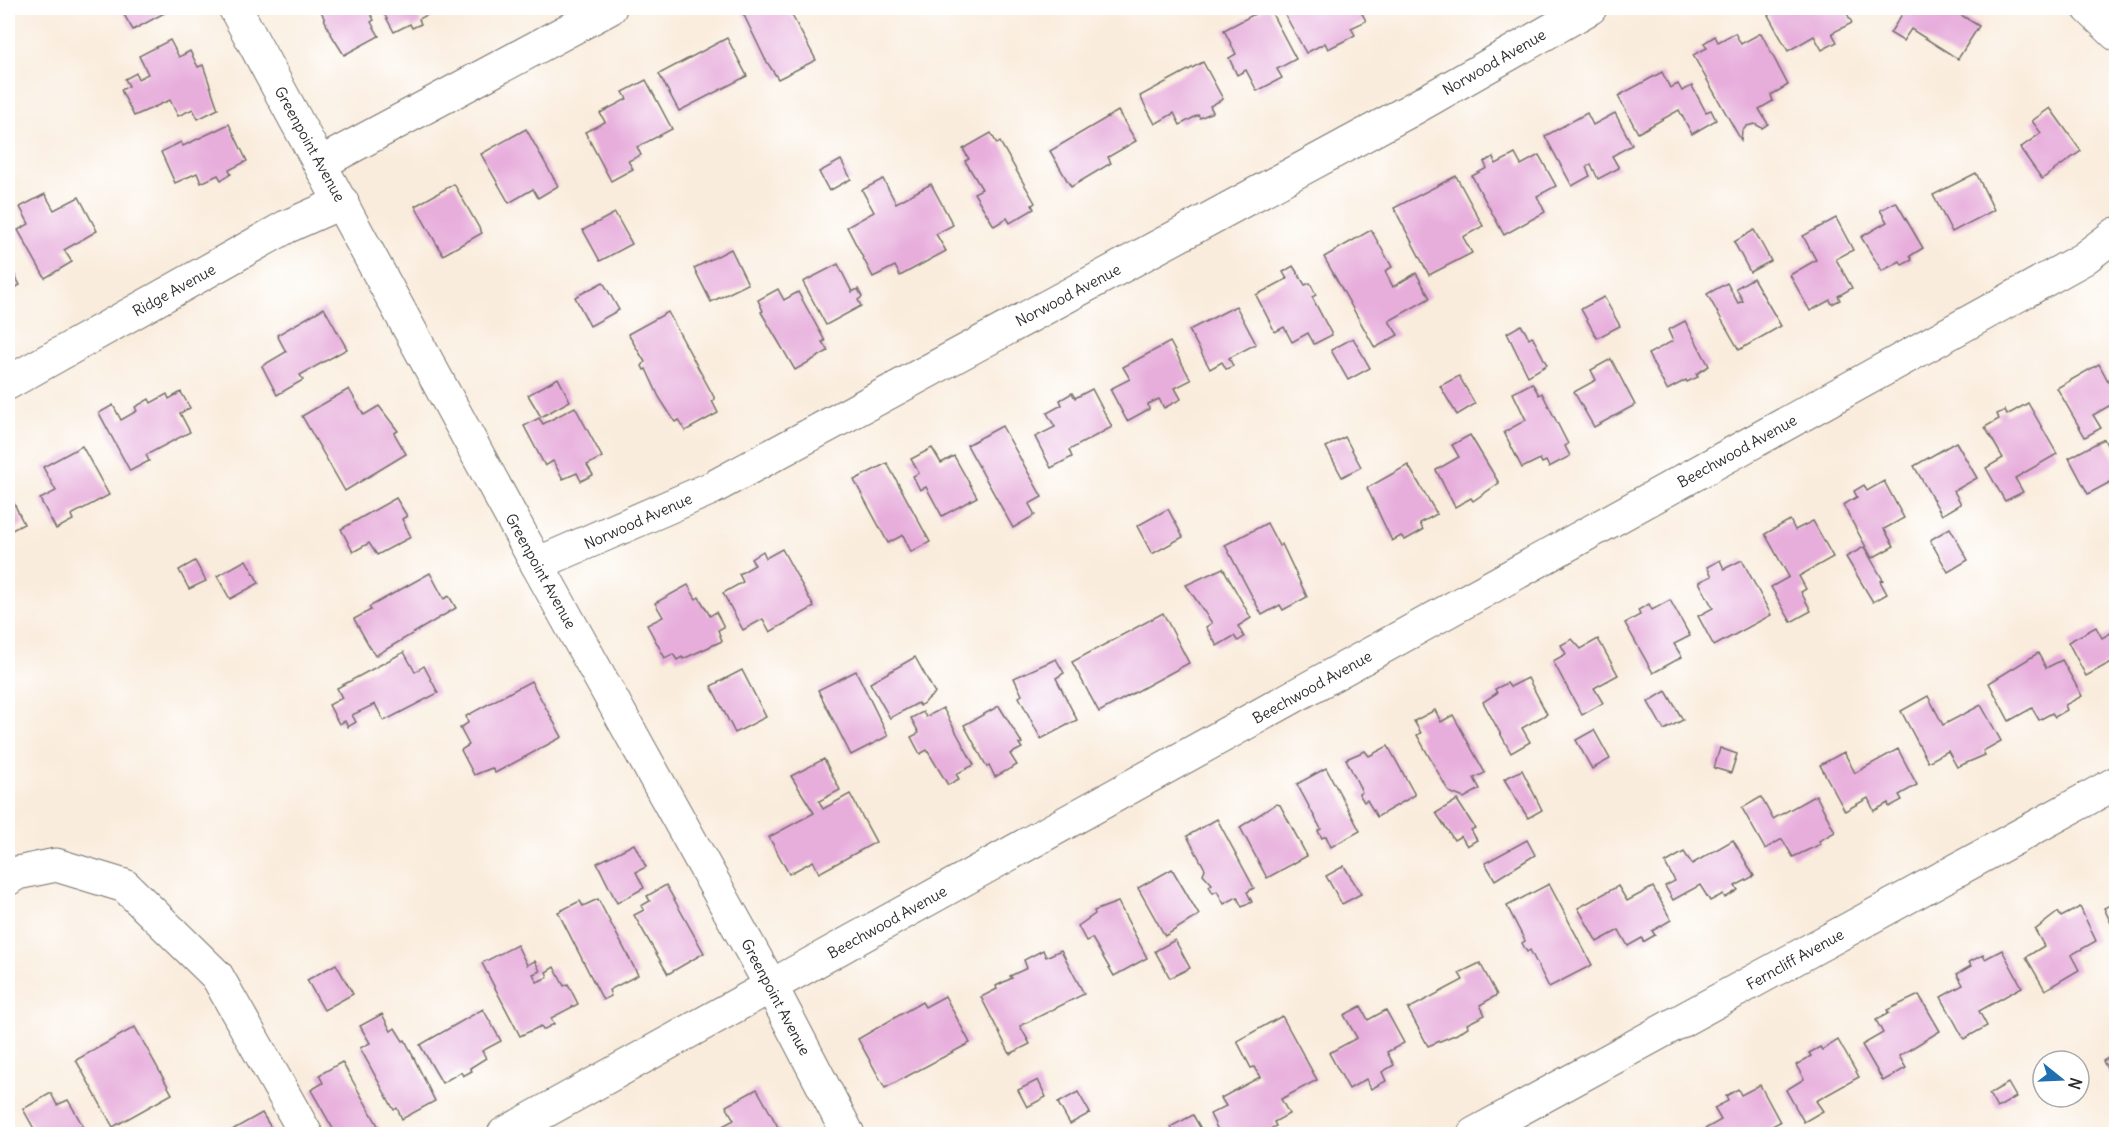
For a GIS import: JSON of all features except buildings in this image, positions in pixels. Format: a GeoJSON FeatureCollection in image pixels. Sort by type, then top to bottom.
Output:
{"type":"FeatureCollection","features":[{"type":"Feature","properties":{"kind":"street","name":"Greenpoint Avenue"},"geometry":{"type":"LineString","coordinates":[[235,8],[537,564],[771,986],[848,1134]]}},
{"type":"Feature","properties":{"kind":"street"},"geometry":{"type":"LineString","coordinates":[[321,163],[610,8]]}},
{"type":"Feature","properties":{"kind":"street","name":"Norwood Avenue"},"geometry":{"type":"LineString","coordinates":[[537,564],[712,488],[1407,112],[1590,8]]}},
{"type":"Feature","properties":{"kind":"street"},"geometry":{"type":"LineString","coordinates":[[2088,8],[2116,34]]}},
{"type":"Feature","properties":{"kind":"street","name":"Ridge Avenue"},"geometry":{"type":"LineString","coordinates":[[8,383],[286,227],[342,202]]}},
{"type":"Feature","properties":{"kind":"street","name":"Beechwood Avenue"},"geometry":{"type":"LineString","coordinates":[[504,1134],[2083,259],[2116,234]]}},
{"type":"Feature","properties":{"kind":"street","name":"Ferncliff Avenue"},"geometry":{"type":"LineString","coordinates":[[1474,1134],[2116,783]]}},
{"type":"Feature","properties":{"kind":"street"},"geometry":{"type":"LineString","coordinates":[[8,879],[17,873],[56,865],[125,886],[217,976],[306,1134]]}}]}
